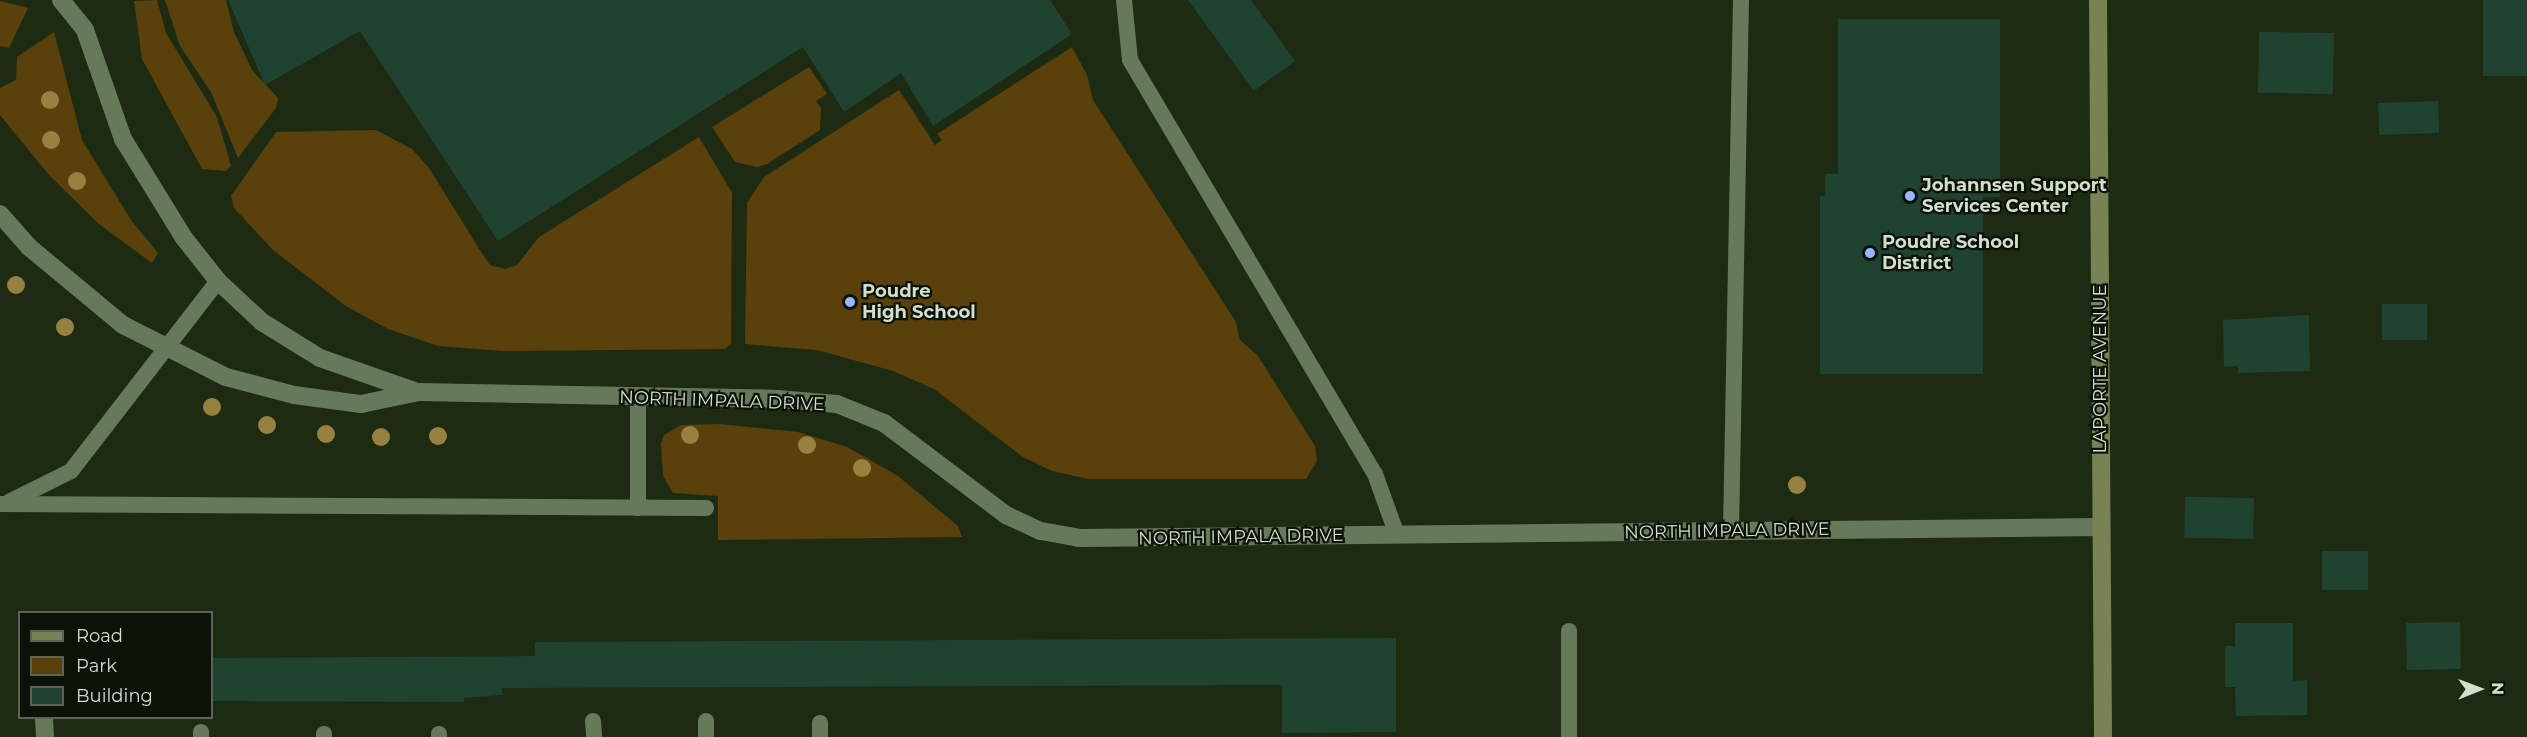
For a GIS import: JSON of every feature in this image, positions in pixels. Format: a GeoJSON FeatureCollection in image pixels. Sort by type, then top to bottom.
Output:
{"type":"FeatureCollection","features":[{"type":"Feature","properties":{"kind":"street","name":"NORTH IMPALA DRIVE"},"geometry":{"type":"LineString","coordinates":[[61,0],[85,30],[123,139],[184,238],[218,281],[262,322],[320,358],[419,392]]}},
{"type":"Feature","properties":{"kind":"street","name":"LAPORTE AVENUE"},"geometry":{"type":"LineString","coordinates":[[2098,0],[2103,737]]}},
{"type":"Feature","properties":{"kind":"street","name":"NORTH IMPALA DRIVE"},"geometry":{"type":"LineString","coordinates":[[0,214],[29,247],[123,325],[226,377],[294,395],[361,404],[419,392],[778,399],[837,404],[884,423],[1006,515],[1041,531],[1079,538],[2101,527]]}},
{"type":"Feature","properties":{"kind":"street"},"geometry":{"type":"LineString","coordinates":[[45,719],[45,737]]}},
{"type":"Feature","properties":{"kind":"lane"},"geometry":{"type":"LineString","coordinates":[[1124,0],[1130,60],[1375,474],[1397,535]]}},
{"type":"Feature","properties":{"kind":"lane"},"geometry":{"type":"LineString","coordinates":[[1731,530],[1741,0]]}},
{"type":"Feature","properties":{"kind":"lane"},"geometry":{"type":"LineString","coordinates":[[3,504],[71,471],[109,427],[165,348],[218,281]]}},
{"type":"Feature","properties":{"kind":"lane"},"geometry":{"type":"LineString","coordinates":[[638,398],[638,508]]}},
{"type":"Feature","properties":{"kind":"lane"},"geometry":{"type":"LineString","coordinates":[[3,504],[706,508]]}},
{"type":"Feature","properties":{"kind":"lane"},"geometry":{"type":"LineString","coordinates":[[1569,632],[1569,737]]}},
{"type":"Feature","properties":{"kind":"green space"},"geometry":{"type":"Polygon","coordinates":[[[157,0],[166,33],[217,117],[231,166],[226,171],[202,169],[142,59],[134,1],[157,0]]]}},
{"type":"Feature","properties":{"kind":"green space"},"geometry":{"type":"Polygon","coordinates":[[[165,0],[226,0],[234,32],[252,70],[278,98],[276,108],[238,158],[211,92],[180,46],[165,0]]]}},
{"type":"Feature","properties":{"kind":"green space"},"geometry":{"type":"Polygon","coordinates":[[[0,1],[28,8],[9,48],[0,46],[0,1]]]}},
{"type":"Feature","properties":{"kind":"green space"},"geometry":{"type":"Polygon","coordinates":[[[54,32],[82,140],[131,220],[158,253],[152,263],[99,224],[49,175],[0,115],[0,88],[16,80],[17,57],[54,32]]]}},
{"type":"Feature","properties":{"kind":"green space"},"geometry":{"type":"Polygon","coordinates":[[[1072,47],[1087,75],[1093,100],[1236,322],[1240,340],[1258,356],[1315,446],[1317,461],[1306,479],[1088,479],[1052,471],[1023,457],[934,389],[893,371],[817,350],[745,344],[747,203],[764,177],[899,90],[935,145],[942,140],[937,134],[1072,47]]]}},
{"type":"Feature","properties":{"kind":"green space"},"geometry":{"type":"Polygon","coordinates":[[[809,67],[827,94],[816,101],[821,108],[820,130],[767,164],[757,167],[735,162],[712,127],[809,67]]]}},
{"type":"Feature","properties":{"kind":"green space"},"geometry":{"type":"Polygon","coordinates":[[[376,130],[412,149],[429,168],[490,265],[505,269],[517,265],[539,237],[699,137],[732,193],[731,344],[725,349],[503,351],[438,346],[388,329],[346,306],[273,250],[234,208],[231,196],[276,132],[376,130]]]}},
{"type":"Feature","properties":{"kind":"green space"},"geometry":{"type":"Polygon","coordinates":[[[720,424],[798,432],[847,447],[898,476],[958,526],[962,537],[718,540],[718,496],[673,493],[663,476],[661,443],[664,435],[681,425],[720,424]]]}},
{"type":"Feature","properties":{"kind":"building"},"geometry":{"type":"Polygon","coordinates":[[[228,0],[1050,0],[1072,34],[933,126],[901,73],[844,112],[803,47],[498,241],[360,31],[265,85],[228,0]]]}},
{"type":"Feature","properties":{"kind":"building"},"geometry":{"type":"Polygon","coordinates":[[[1188,0],[1251,0],[1295,61],[1254,91],[1188,0]]]}},
{"type":"Feature","properties":{"kind":"building"},"geometry":{"type":"Polygon","coordinates":[[[2483,0],[2527,0],[2527,76],[2483,76],[2483,0]]]}},
{"type":"Feature","properties":{"kind":"building","name":"Johannsen Support Services Center"},"geometry":{"type":"Polygon","coordinates":[[[1838,19],[2000,19],[2000,197],[1983,197],[1983,374],[1820,374],[1820,196],[1825,196],[1825,174],[1838,174],[1838,19]]]}},
{"type":"Feature","properties":{"kind":"building"},"geometry":{"type":"Polygon","coordinates":[[[2259,32],[2334,33],[2333,94],[2258,93],[2259,32]]]}},
{"type":"Feature","properties":{"kind":"building"},"geometry":{"type":"Polygon","coordinates":[[[2438,101],[2439,133],[2379,135],[2378,103],[2438,101]]]}},
{"type":"Feature","properties":{"kind":"building"},"geometry":{"type":"Polygon","coordinates":[[[2382,304],[2427,304],[2427,340],[2382,340],[2382,304]]]}},
{"type":"Feature","properties":{"kind":"building"},"geometry":{"type":"Polygon","coordinates":[[[2309,315],[2310,371],[2238,373],[2238,366],[2224,367],[2223,320],[2309,315]]]}},
{"type":"Feature","properties":{"kind":"building"},"geometry":{"type":"Polygon","coordinates":[[[2185,497],[2254,498],[2253,539],[2184,538],[2185,497]]]}},
{"type":"Feature","properties":{"kind":"building"},"geometry":{"type":"Polygon","coordinates":[[[2322,551],[2368,551],[2368,590],[2322,590],[2322,551]]]}},
{"type":"Feature","properties":{"kind":"building"},"geometry":{"type":"Polygon","coordinates":[[[2460,622],[2461,669],[2407,670],[2406,623],[2460,622]]]}},
{"type":"Feature","properties":{"kind":"building"},"geometry":{"type":"Polygon","coordinates":[[[2235,623],[2293,623],[2293,681],[2307,680],[2307,715],[2236,716],[2235,687],[2225,687],[2225,646],[2235,646],[2235,623]]]}},
{"type":"Feature","properties":{"kind":"building"},"geometry":{"type":"Polygon","coordinates":[[[1396,638],[1396,732],[1282,733],[1282,685],[502,688],[502,695],[464,698],[464,702],[213,701],[213,658],[535,656],[535,642],[1396,638]]]}},
{"type":"Feature","properties":{"kind":"place","name":"Johannsen Support Services Center"},"geometry":{"type":"Point","coordinates":[1910,196]}},
{"type":"Feature","properties":{"kind":"place","name":"Poudre School District"},"geometry":{"type":"Point","coordinates":[1870,253]}},
{"type":"Feature","properties":{"kind":"place","name":"Poudre High School"},"geometry":{"type":"Point","coordinates":[850,302]}}]}
